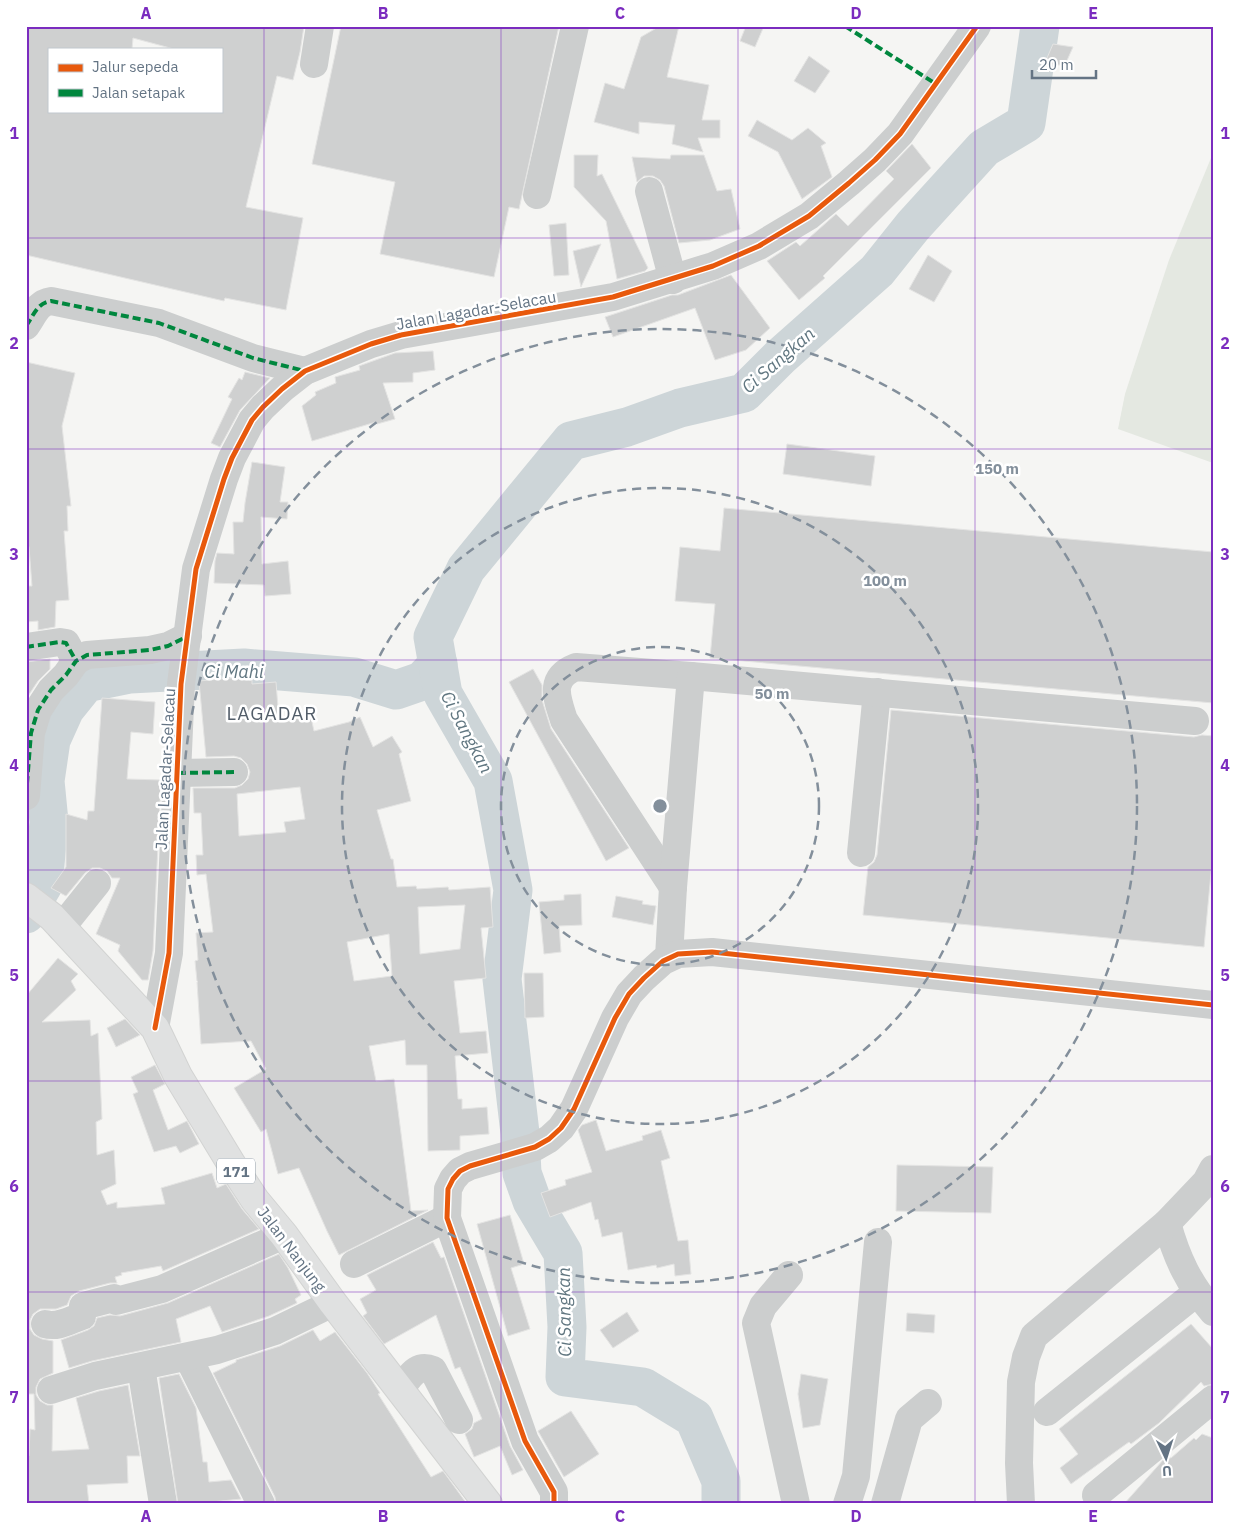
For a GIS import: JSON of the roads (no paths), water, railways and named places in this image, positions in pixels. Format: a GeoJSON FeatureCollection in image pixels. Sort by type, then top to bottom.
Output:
{"type":"FeatureCollection","features":[{"type":"Feature","properties":{"kind":"main road","name":"Jalan Nanjung"},"geometry":{"type":"LineString","coordinates":[[28,898],[56,922],[155,1028],[178,1076],[255,1200],[284,1235],[333,1303],[488,1504]]}},
{"type":"Feature","properties":{"kind":"street"},"geometry":{"type":"LineString","coordinates":[[314,64],[320,26]]}},
{"type":"Feature","properties":{"kind":"street"},"geometry":{"type":"LineString","coordinates":[[538,194],[575,26]]}},
{"type":"Feature","properties":{"kind":"street","name":"Jalan Lagadar-Selacau"},"geometry":{"type":"LineString","coordinates":[[155,1028],[169,953],[182,674],[196,569],[224,479],[232,458],[252,420],[263,407],[305,371],[371,344],[401,335],[613,297],[673,280],[713,266],[759,246],[809,216],[849,183],[900,134],[977,26]]}},
{"type":"Feature","properties":{"kind":"street"},"geometry":{"type":"LineString","coordinates":[[649,191],[673,280]]}},
{"type":"Feature","properties":{"kind":"street"},"geometry":{"type":"LineString","coordinates":[[26,326],[37,308],[51,301],[158,323],[243,355],[305,371]]}},
{"type":"Feature","properties":{"kind":"street"},"geometry":{"type":"LineString","coordinates":[[26,796],[31,733],[36,716],[44,700],[76,662],[87,656],[150,650],[168,646],[188,636]]}},
{"type":"Feature","properties":{"kind":"street"},"geometry":{"type":"LineString","coordinates":[[26,647],[60,642],[66,643],[76,662]]}},
{"type":"Feature","properties":{"kind":"street"},"geometry":{"type":"LineString","coordinates":[[672,887],[564,720],[557,699],[557,684],[566,672],[576,667],[1195,721]]}},
{"type":"Feature","properties":{"kind":"street"},"geometry":{"type":"LineString","coordinates":[[669,957],[672,887],[691,676]]}},
{"type":"Feature","properties":{"kind":"street"},"geometry":{"type":"LineString","coordinates":[[862,853],[877,692]]}},
{"type":"Feature","properties":{"kind":"street"},"geometry":{"type":"LineString","coordinates":[[178,773],[234,772]]}},
{"type":"Feature","properties":{"kind":"street"},"geometry":{"type":"LineString","coordinates":[[56,922],[96,882]]}},
{"type":"Feature","properties":{"kind":"street"},"geometry":{"type":"LineString","coordinates":[[554,1504],[554,1492],[525,1441],[447,1218],[448,1189],[460,1171],[470,1166],[535,1147],[561,1128],[569,1117],[615,1018],[629,994],[657,965],[669,957],[687,952],[712,952],[1213,1005]]}},
{"type":"Feature","properties":{"kind":"street"},"geometry":{"type":"LineString","coordinates":[[1020,1504],[1019,1463],[1022,1382],[1026,1357],[1034,1336],[1167,1223],[1206,1182],[1213,1169]]}},
{"type":"Feature","properties":{"kind":"street"},"geometry":{"type":"LineString","coordinates":[[354,1264],[447,1218]]}},
{"type":"Feature","properties":{"kind":"street"},"geometry":{"type":"LineString","coordinates":[[1048,1412],[1204,1302],[1175,1252],[1167,1223]]}},
{"type":"Feature","properties":{"kind":"street"},"geometry":{"type":"LineString","coordinates":[[45,1324],[51,1326],[58,1325],[82,1316],[83,1306],[114,1298],[116,1301],[162,1289],[284,1235]]}},
{"type":"Feature","properties":{"kind":"street"},"geometry":{"type":"LineString","coordinates":[[847,1504],[856,1476],[878,1242]]}},
{"type":"Feature","properties":{"kind":"street"},"geometry":{"type":"LineString","coordinates":[[789,1275],[763,1306],[756,1323],[796,1504]]}},
{"type":"Feature","properties":{"kind":"street"},"geometry":{"type":"LineString","coordinates":[[51,1390],[95,1376],[217,1350],[275,1330],[333,1303]]}},
{"type":"Feature","properties":{"kind":"street"},"geometry":{"type":"LineString","coordinates":[[188,1357],[261,1504]]}},
{"type":"Feature","properties":{"kind":"street"},"geometry":{"type":"LineString","coordinates":[[141,1367],[163,1504]]}},
{"type":"Feature","properties":{"kind":"street"},"geometry":{"type":"LineString","coordinates":[[400,1389],[418,1368],[426,1367],[433,1370],[459,1420]]}},
{"type":"Feature","properties":{"kind":"street"},"geometry":{"type":"LineString","coordinates":[[1096,1495],[1213,1399]]}},
{"type":"Feature","properties":{"kind":"street"},"geometry":{"type":"LineString","coordinates":[[885,1504],[909,1419],[928,1403]]}},
{"type":"Feature","properties":{"kind":"waterway","name":"Ci Sangkan"},"geometry":{"type":"LineString","coordinates":[[721,1504],[721,1481],[694,1418],[643,1387],[565,1377],[567,1327],[563,1253],[532,1201],[522,1173],[520,1133],[502,979],[513,890],[493,781],[443,694],[433,637],[466,569],[571,441],[627,427],[680,408],[744,393],[780,357],[877,271],[913,226],[984,148],[1026,123],[1040,26]]}},
{"type":"Feature","properties":{"kind":"waterway","name":"Ci Mahi"},"geometry":{"type":"LineString","coordinates":[[26,914],[43,885],[49,822],[45,781],[51,740],[65,709],[86,683],[130,674],[244,668],[354,677],[396,690],[422,681],[438,664]]}},
{"type":"Feature","properties":{"kind":"district","name":"LAGADAR"},"geometry":{"type":"Point","coordinates":[272,713]}}]}
